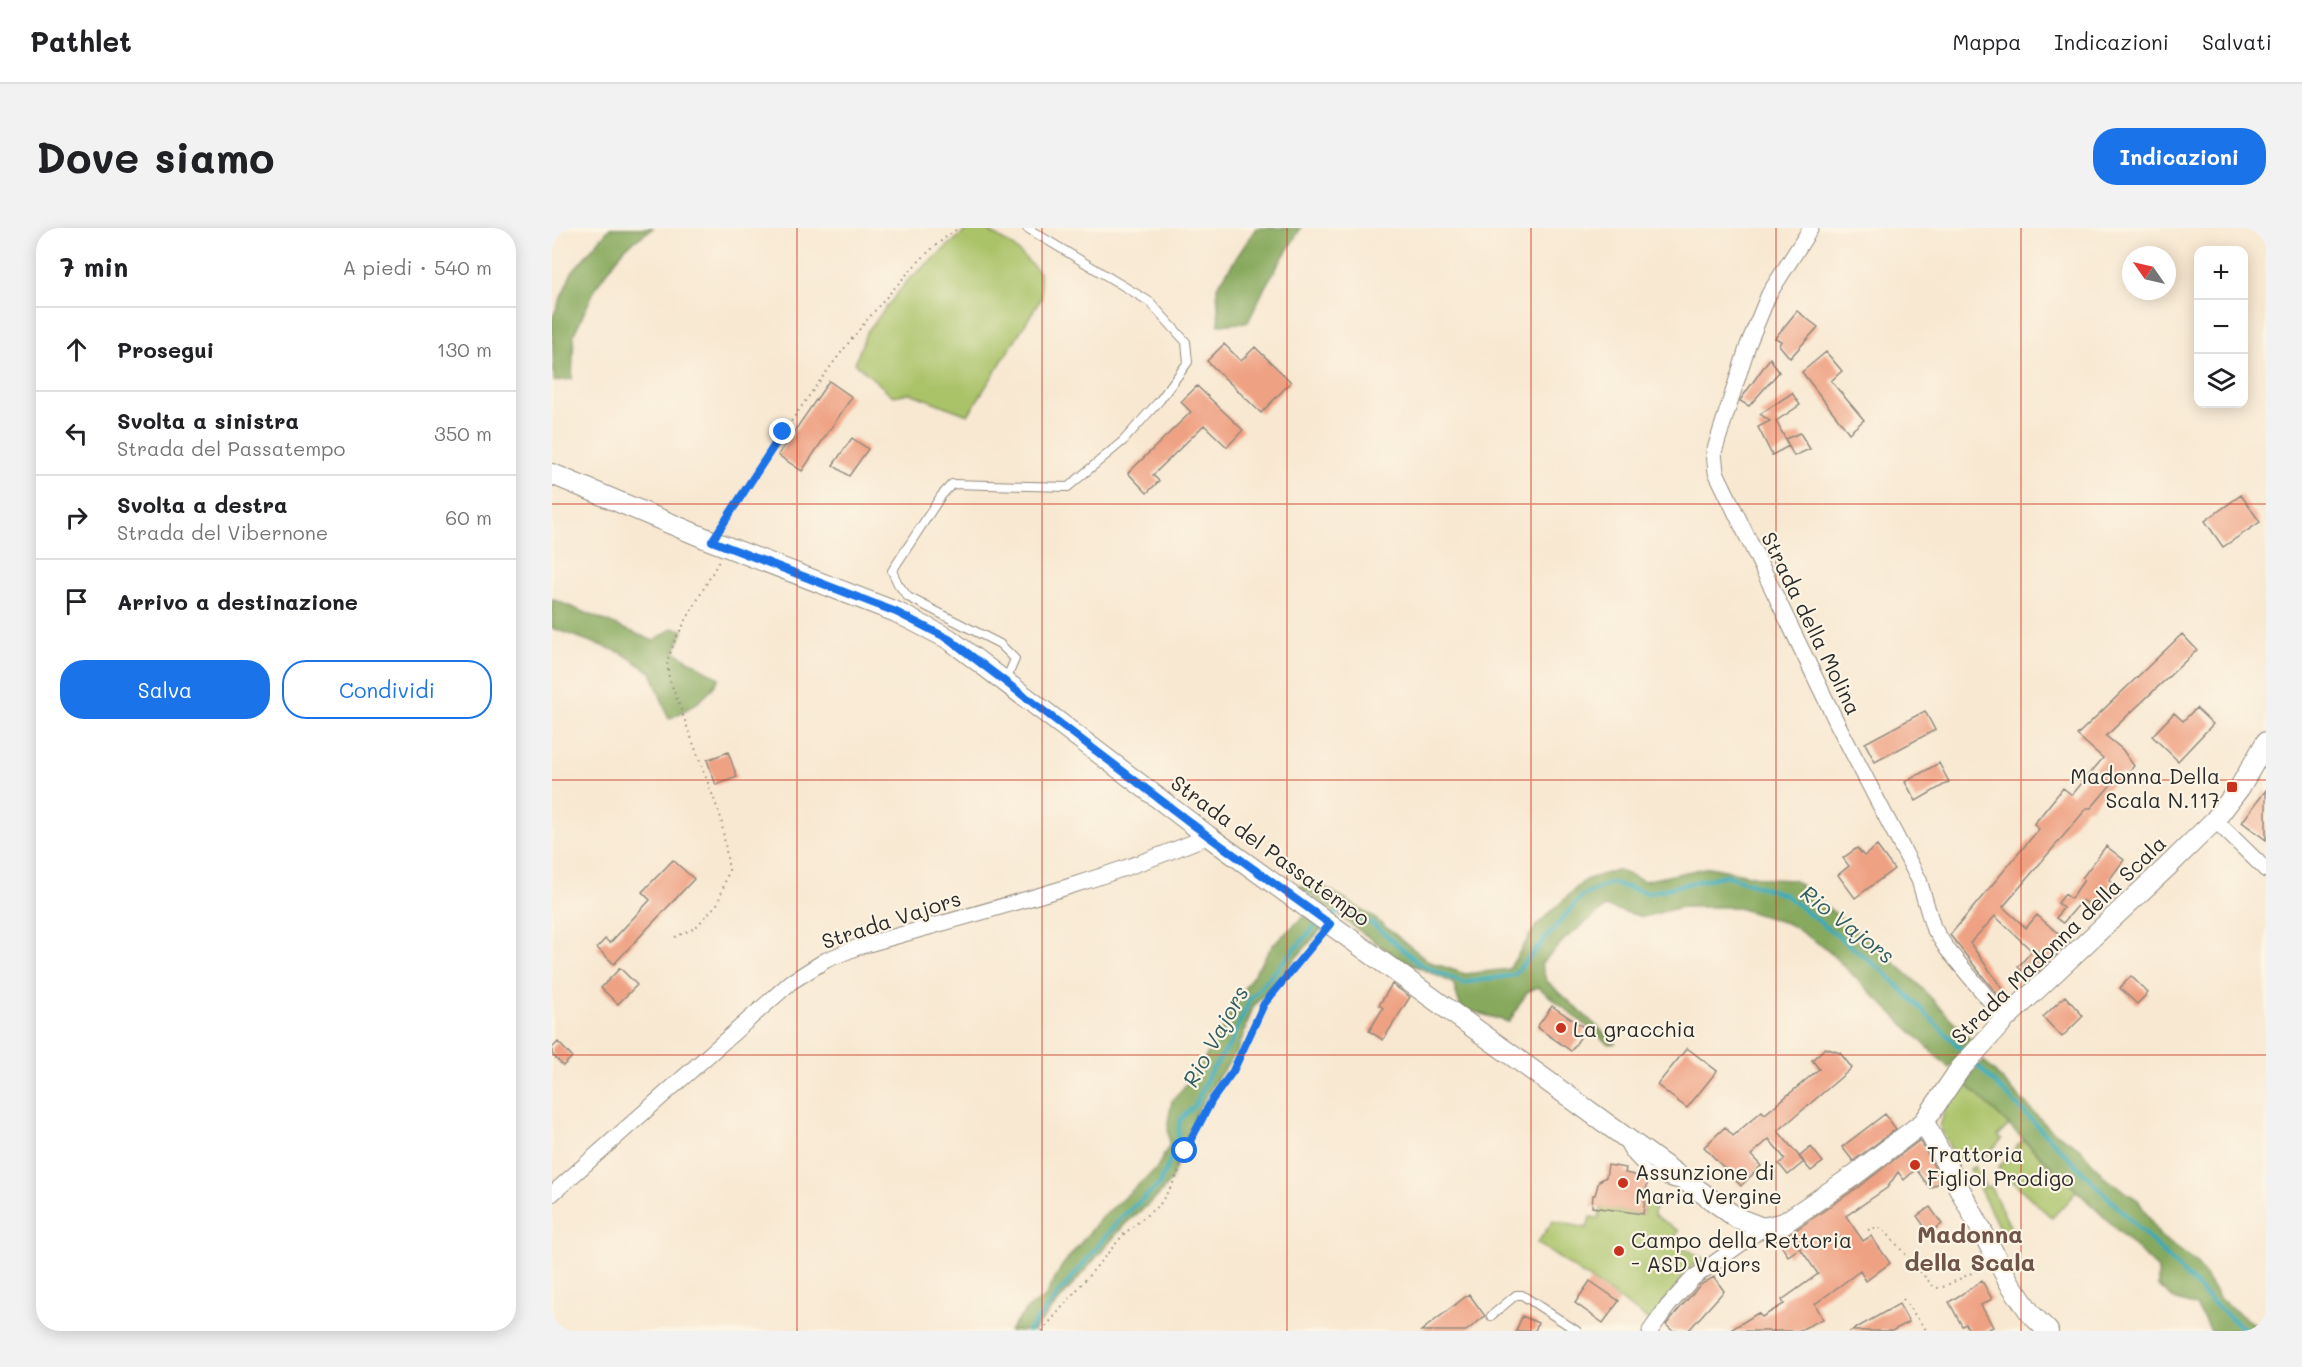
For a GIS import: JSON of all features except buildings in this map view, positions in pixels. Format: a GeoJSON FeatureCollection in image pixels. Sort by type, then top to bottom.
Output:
{"type":"FeatureCollection","features":[{"type":"Feature","properties":{"kind":"street","name":"Strada della Molina"},"geometry":{"type":"LineString","coordinates":[[1811,228],[1769,294],[1749,345],[1714,452],[1716,472],[1837,723],[1918,880],[1933,927],[1947,950],[2005,1019]]}},
{"type":"Feature","properties":{"kind":"street","name":"Strada del Passatempo"},"geometry":{"type":"LineString","coordinates":[[552,474],[719,544],[896,612],[949,639],[1208,836],[1737,1218],[1763,1228]]}},
{"type":"Feature","properties":{"kind":"street","name":"Strada Madonna della Scala"},"geometry":{"type":"LineString","coordinates":[[1924,1122],[1960,1070],[2005,1019],[2215,820],[2240,787],[2266,742]]}},
{"type":"Feature","properties":{"kind":"street"},"geometry":{"type":"LineString","coordinates":[[2215,820],[2266,870]]}},
{"type":"Feature","properties":{"kind":"street","name":"Strada Vajors"},"geometry":{"type":"LineString","coordinates":[[552,1194],[791,982],[826,960],[858,947],[1078,884],[1169,853],[1208,836]]}},
{"type":"Feature","properties":{"kind":"street"},"geometry":{"type":"LineString","coordinates":[[1650,1331],[1693,1278],[1763,1228],[1784,1223],[1853,1176],[1924,1122],[2009,1282],[2031,1314],[2048,1331]]}},
{"type":"Feature","properties":{"kind":"lane"},"geometry":{"type":"LineString","coordinates":[[1005,682],[1015,659],[1000,644],[908,597],[892,572],[941,496],[952,484],[1068,487],[1123,441],[1160,400],[1188,362],[1186,342],[1150,302],[1027,228]]}},
{"type":"Feature","properties":{"kind":"lane"},"geometry":{"type":"LineString","coordinates":[[1491,1316],[1516,1295],[1522,1295],[1577,1331]]}},
{"type":"Feature","properties":{"kind":"path"},"geometry":{"type":"LineString","coordinates":[[675,938],[695,928],[718,903],[729,870],[722,818],[669,678],[667,662],[675,640],[719,544],[783,432],[859,328],[919,260],[959,228]]}},
{"type":"Feature","properties":{"kind":"path"},"geometry":{"type":"LineString","coordinates":[[1042,1331],[1124,1234],[1160,1204],[1175,1180],[1185,1151],[1202,1117],[1233,1071],[1264,1004],[1324,919]]}},
{"type":"Feature","properties":{"kind":"path"},"geometry":{"type":"LineString","coordinates":[[1868,1230],[1878,1227],[1885,1231],[1937,1288],[1997,1260]]}},
{"type":"Feature","properties":{"kind":"path"},"geometry":{"type":"LineString","coordinates":[[1903,1299],[1927,1331]]}},
{"type":"Feature","properties":{"kind":"green space"},"geometry":{"type":"Polygon","coordinates":[[[610,228],[653,228],[625,248],[597,285],[574,334],[572,379],[554,381],[552,319],[572,272],[610,228]]]}},
{"type":"Feature","properties":{"kind":"green space"},"geometry":{"type":"Polygon","coordinates":[[[969,228],[984,228],[1014,247],[1039,272],[1042,297],[968,415],[910,393],[893,396],[855,363],[866,333],[907,281],[969,228]]]}},
{"type":"Feature","properties":{"kind":"green space"},"geometry":{"type":"Polygon","coordinates":[[[1256,228],[1301,228],[1267,283],[1248,322],[1219,325],[1217,287],[1256,228]]]}},
{"type":"Feature","properties":{"kind":"green space"},"geometry":{"type":"Polygon","coordinates":[[[552,599],[654,641],[672,628],[683,630],[675,652],[719,678],[704,697],[669,719],[651,672],[622,653],[552,628],[552,599]]]}},
{"type":"Feature","properties":{"kind":"green space"},"geometry":{"type":"Polygon","coordinates":[[[1710,867],[1769,879],[1794,880],[1914,980],[1972,1041],[1949,1068],[1825,948],[1789,924],[1735,907],[1681,907],[1643,917],[1606,907],[1566,938],[1541,964],[1546,980],[1615,1043],[1609,1044],[1538,987],[1527,992],[1509,1022],[1461,1008],[1453,983],[1396,957],[1298,886],[1328,889],[1373,917],[1430,962],[1465,974],[1509,969],[1536,926],[1585,880],[1617,870],[1644,881],[1710,867]]]}},
{"type":"Feature","properties":{"kind":"green space"},"geometry":{"type":"Polygon","coordinates":[[[1305,915],[1322,928],[1253,1007],[1238,1050],[1196,1113],[1171,1180],[1158,1196],[1125,1224],[1033,1331],[1009,1331],[1027,1309],[1045,1297],[1062,1266],[1101,1218],[1156,1169],[1169,1146],[1168,1122],[1172,1101],[1195,1074],[1234,1004],[1273,945],[1305,915]]]}},
{"type":"Feature","properties":{"kind":"green space"},"geometry":{"type":"Polygon","coordinates":[[[1984,1061],[2050,1129],[2081,1149],[2106,1179],[2138,1200],[2160,1236],[2196,1262],[2220,1299],[2249,1321],[2266,1328],[2266,1331],[2211,1331],[2196,1306],[2174,1299],[2158,1286],[2158,1269],[1963,1081],[1984,1061]]]}},
{"type":"Feature","properties":{"kind":"green space"},"geometry":{"type":"Polygon","coordinates":[[[1963,1081],[2009,1125],[1998,1136],[2002,1139],[1985,1157],[1970,1153],[1956,1160],[1940,1127],[1946,1105],[1963,1081]]]}},
{"type":"Feature","properties":{"kind":"green space"},"geometry":{"type":"Polygon","coordinates":[[[2023,1140],[2077,1191],[2052,1218],[1998,1168],[2023,1140]]]}},
{"type":"Feature","properties":{"kind":"green space"},"geometry":{"type":"Polygon","coordinates":[[[1975,1166],[1986,1188],[1990,1186],[2014,1234],[2004,1238],[1970,1169],[1975,1166]]]}},
{"type":"Feature","properties":{"kind":"green space","name":"Campo della Rettoria - ASD Vajors"},"geometry":{"type":"Polygon","coordinates":[[[1646,1196],[1656,1197],[1654,1215],[1679,1231],[1673,1241],[1703,1259],[1692,1266],[1649,1320],[1537,1243],[1553,1221],[1587,1228],[1590,1217],[1599,1218],[1601,1208],[1643,1214],[1646,1196]]]}},
{"type":"Feature","properties":{"kind":"waterway","name":"Rio Vajors"},"geometry":{"type":"LineString","coordinates":[[1329,917],[1341,912],[1373,924],[1420,964],[1463,983],[1514,975],[1582,896],[1611,883],[1648,893],[1726,875],[1785,895],[1884,972],[1966,1054]]}},
{"type":"Feature","properties":{"kind":"waterway","name":"Rio Vajors"},"geometry":{"type":"LineString","coordinates":[[1028,1331],[1121,1218],[1159,1185],[1177,1145],[1180,1120],[1196,1104],[1209,1074],[1231,1043],[1250,999],[1319,922]]}},
{"type":"Feature","properties":{"kind":"waterway","name":"Rio Vajors"},"geometry":{"type":"LineString","coordinates":[[1974,1062],[2210,1300],[2241,1327],[2252,1331]]}},
{"type":"Feature","properties":{"kind":"place","name":"Madonna Della Scala N.117"},"geometry":{"type":"Point","coordinates":[2232,787]}},
{"type":"Feature","properties":{"kind":"place","name":"La gracchia"},"geometry":{"type":"Point","coordinates":[1561,1028]}},
{"type":"Feature","properties":{"kind":"place","name":"Trattoria Figliol Prodigo"},"geometry":{"type":"Point","coordinates":[1915,1165]}},
{"type":"Feature","properties":{"kind":"place","name":"Assunzione di Maria Vergine"},"geometry":{"type":"Point","coordinates":[1623,1183]}},
{"type":"Feature","properties":{"kind":"place","name":"Campo della Rettoria - ASD Vajors"},"geometry":{"type":"Point","coordinates":[1619,1251]}},
{"type":"Feature","properties":{"kind":"district","name":"Madonna della Scala"},"geometry":{"type":"Point","coordinates":[1970,1247]}},
{"type":"Feature","properties":{"kind":"route"},"geometry":{"type":"LineString","coordinates":[[783,432],[712,541],[896,612],[949,639],[1208,836],[1330,924],[1264,1004],[1260,1017],[1233,1071],[1212,1100],[1185,1151]]}}]}
